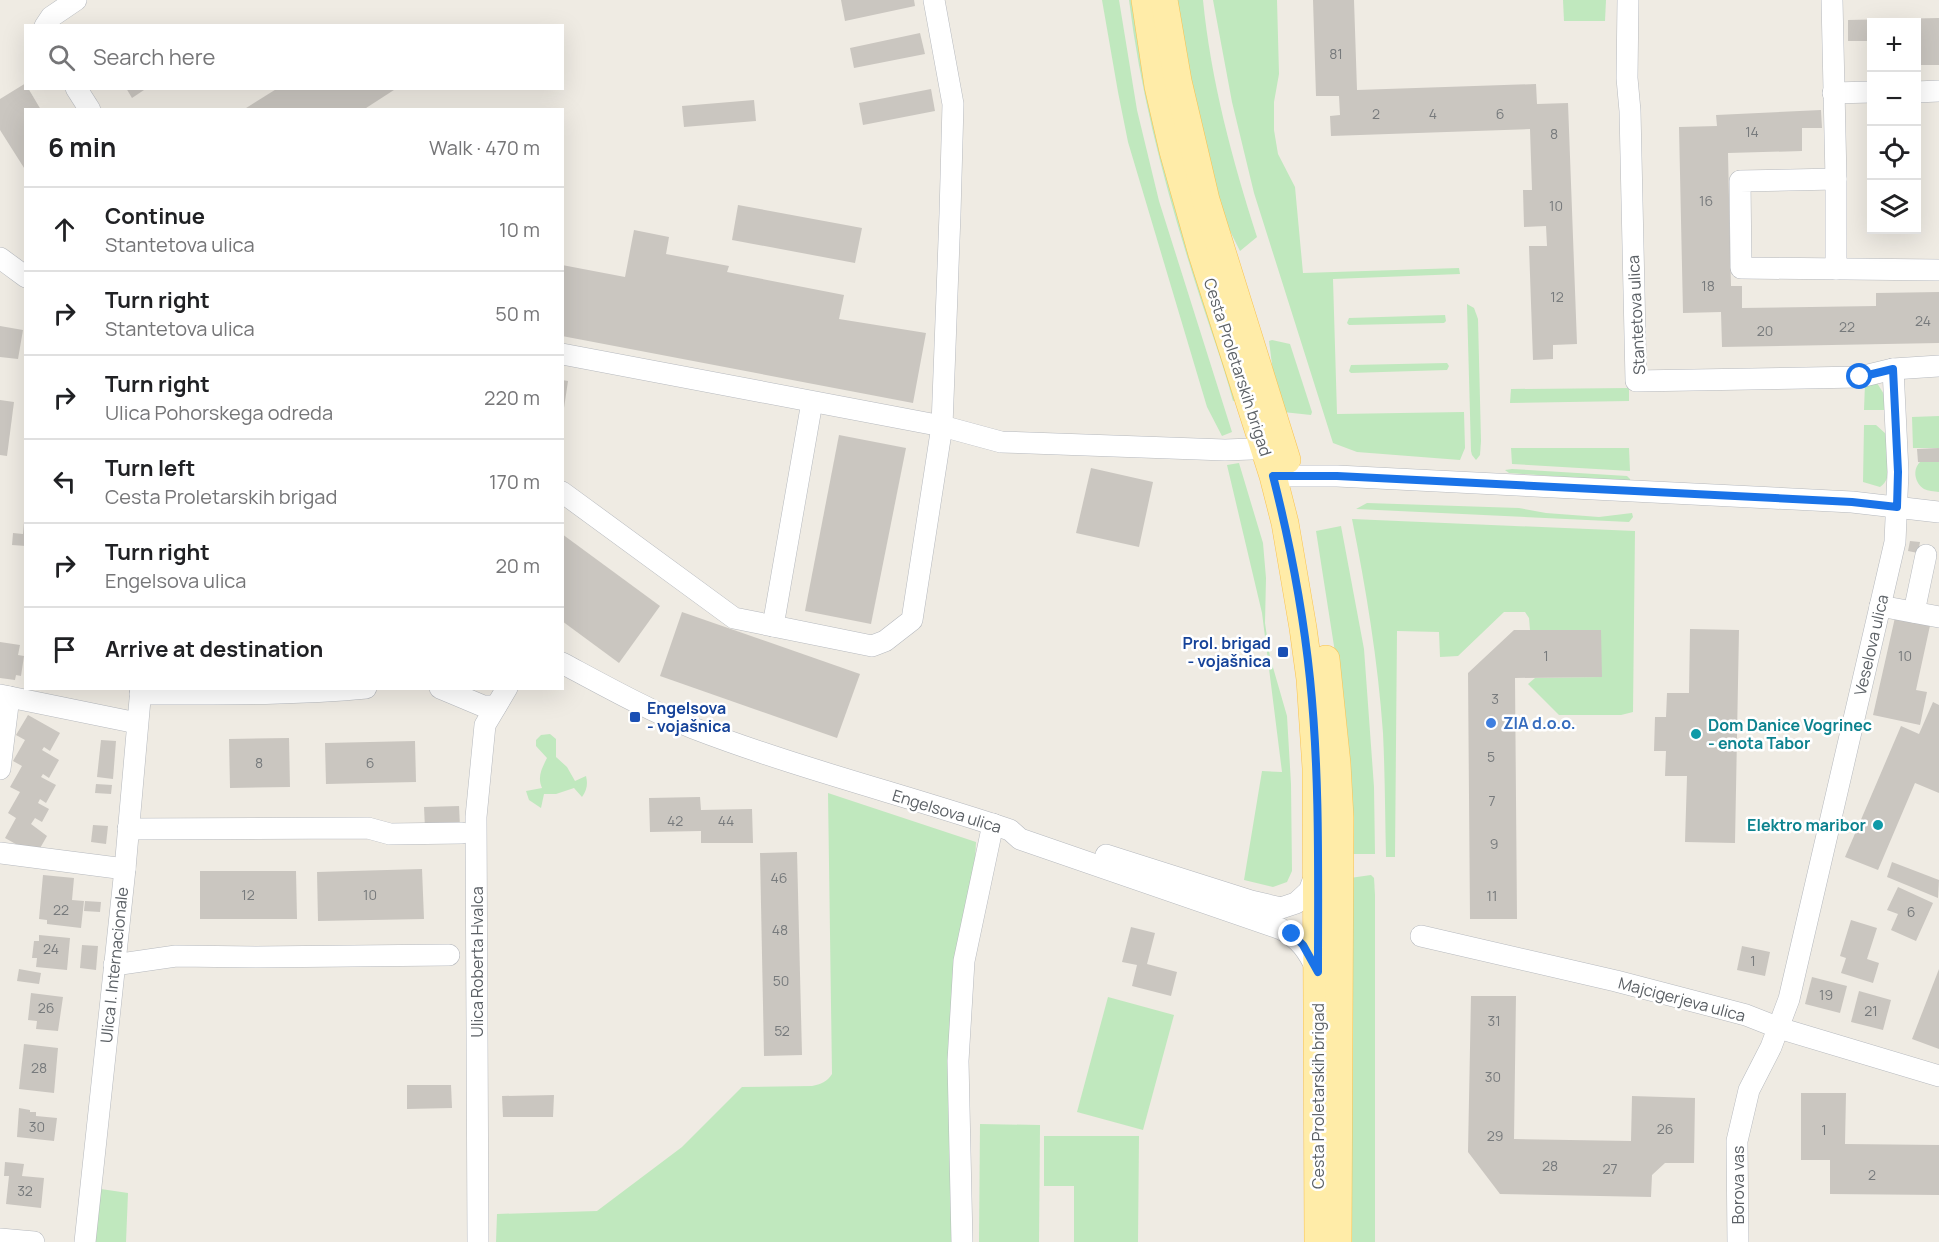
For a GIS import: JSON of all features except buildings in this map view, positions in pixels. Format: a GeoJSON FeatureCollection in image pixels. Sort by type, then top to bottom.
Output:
{"type":"FeatureCollection","features":[{"type":"Feature","properties":{"kind":"main road","name":"Cesta Proletarskih brigad"},"geometry":{"type":"LineString","coordinates":[[1144,0],[1158,86],[1186,203],[1274,448]]}},
{"type":"Feature","properties":{"kind":"main road","name":"Cesta Proletarskih brigad"},"geometry":{"type":"LineString","coordinates":[[1164,0],[1178,81],[1206,200],[1282,476],[1303,522],[1322,626],[1337,764],[1341,910],[1338,1242]]}},
{"type":"Feature","properties":{"kind":"main road","name":"Cesta Proletarskih brigad"},"geometry":{"type":"LineString","coordinates":[[1282,476],[1285,523],[1304,628],[1310,679],[1316,768],[1318,1242]]}},
{"type":"Feature","properties":{"kind":"street"},"geometry":{"type":"LineString","coordinates":[[46,24],[51,17],[76,0]]}},
{"type":"Feature","properties":{"kind":"street"},"geometry":{"type":"LineString","coordinates":[[564,493],[734,618],[872,646],[885,641],[912,620],[942,426],[953,104],[934,0]]}},
{"type":"Feature","properties":{"kind":"street","name":"Stantetova ulica"},"geometry":{"type":"LineString","coordinates":[[1628,0],[1626,67],[1630,111],[1636,381],[1860,377],[1893,369],[1939,366]]}},
{"type":"Feature","properties":{"kind":"street"},"geometry":{"type":"LineString","coordinates":[[1832,0],[1836,269]]}},
{"type":"Feature","properties":{"kind":"street"},"geometry":{"type":"LineString","coordinates":[[77,90],[89,108]]}},
{"type":"Feature","properties":{"kind":"street"},"geometry":{"type":"LineString","coordinates":[[1921,92],[1939,91]]}},
{"type":"Feature","properties":{"kind":"street"},"geometry":{"type":"LineString","coordinates":[[1833,93],[1867,92]]}},
{"type":"Feature","properties":{"kind":"street"},"geometry":{"type":"LineString","coordinates":[[1836,179],[1740,182],[1741,268],[1939,270]]}},
{"type":"Feature","properties":{"kind":"street"},"geometry":{"type":"LineString","coordinates":[[0,258],[24,276]]}},
{"type":"Feature","properties":{"kind":"street"},"geometry":{"type":"LineString","coordinates":[[564,354],[942,426],[1001,442],[1225,450],[1274,448]]}},
{"type":"Feature","properties":{"kind":"street"},"geometry":{"type":"LineString","coordinates":[[1893,369],[1898,472],[1897,507]]}},
{"type":"Feature","properties":{"kind":"street"},"geometry":{"type":"LineString","coordinates":[[773,626],[812,402]]}},
{"type":"Feature","properties":{"kind":"street"},"geometry":{"type":"LineString","coordinates":[[1282,476],[1337,476],[1840,501],[1939,512]]}},
{"type":"Feature","properties":{"kind":"street","name":"Veselova ulica"},"geometry":{"type":"LineString","coordinates":[[1779,1028],[1789,999],[1895,542],[1897,507]]}},
{"type":"Feature","properties":{"kind":"street"},"geometry":{"type":"LineString","coordinates":[[1914,612],[1926,555]]}},
{"type":"Feature","properties":{"kind":"street"},"geometry":{"type":"LineString","coordinates":[[1880,606],[1939,617]]}},
{"type":"Feature","properties":{"kind":"street","name":"Engelsova ulica"},"geometry":{"type":"LineString","coordinates":[[564,664],[647,708],[694,728],[808,768],[1001,827],[1020,838],[1281,929],[1292,934],[1303,945],[1318,972]]}},
{"type":"Feature","properties":{"kind":"street"},"geometry":{"type":"LineString","coordinates":[[140,691],[286,693],[351,690]]}},
{"type":"Feature","properties":{"kind":"street"},"geometry":{"type":"LineString","coordinates":[[445,690],[483,706],[502,698]]}},
{"type":"Feature","properties":{"kind":"street","name":"Ulica I. Internacionale"},"geometry":{"type":"LineString","coordinates":[[85,1242],[125,869],[140,691]]}},
{"type":"Feature","properties":{"kind":"street"},"geometry":{"type":"LineString","coordinates":[[0,770],[4,696],[136,723]]}},
{"type":"Feature","properties":{"kind":"street","name":"Ulica Roberta Hvalca"},"geometry":{"type":"LineString","coordinates":[[478,1242],[476,817],[485,725],[502,698]]}},
{"type":"Feature","properties":{"kind":"street"},"geometry":{"type":"LineString","coordinates":[[962,1242],[958,1061],[964,961],[1001,827],[1024,830],[1251,901],[1281,908],[1296,903],[1309,891],[1318,867]]}},
{"type":"Feature","properties":{"kind":"street"},"geometry":{"type":"LineString","coordinates":[[128,829],[368,828],[390,834],[462,833]]}},
{"type":"Feature","properties":{"kind":"street"},"geometry":{"type":"LineString","coordinates":[[0,854],[125,869]]}},
{"type":"Feature","properties":{"kind":"street","name":"Majcigerjeva ulica"},"geometry":{"type":"LineString","coordinates":[[1421,936],[1616,981],[1746,1015],[1779,1028],[1939,1076]]}},
{"type":"Feature","properties":{"kind":"street"},"geometry":{"type":"LineString","coordinates":[[114,965],[176,956],[449,955]]}},
{"type":"Feature","properties":{"kind":"street","name":"Borova vas"},"geometry":{"type":"LineString","coordinates":[[1738,1242],[1737,1141],[1749,1090],[1779,1028]]}},
{"type":"Feature","properties":{"kind":"street"},"geometry":{"type":"LineString","coordinates":[[0,1239],[34,1242]]}},
{"type":"Feature","properties":{"kind":"green space"},"geometry":{"type":"Polygon","coordinates":[[[1102,0],[1119,0],[1137,110],[1159,201],[1232,432],[1222,436],[1207,407],[1128,142],[1102,0]]]}},
{"type":"Feature","properties":{"kind":"green space"},"geometry":{"type":"Polygon","coordinates":[[[1129,0],[1135,0],[1239,400],[1233,401],[1165,181],[1140,73],[1129,0]]]}},
{"type":"Feature","properties":{"kind":"green space"},"geometry":{"type":"Polygon","coordinates":[[[1173,0],[1203,0],[1217,90],[1239,178],[1257,237],[1240,251],[1216,203],[1173,0]]]}},
{"type":"Feature","properties":{"kind":"green space"},"geometry":{"type":"Polygon","coordinates":[[[1213,0],[1277,0],[1279,74],[1274,102],[1274,130],[1278,154],[1295,187],[1303,273],[1459,268],[1460,274],[1333,279],[1337,414],[1464,412],[1465,448],[1460,460],[1357,452],[1333,443],[1254,193],[1232,102],[1213,0]]]}},
{"type":"Feature","properties":{"kind":"green space"},"geometry":{"type":"Polygon","coordinates":[[[1563,0],[1606,0],[1605,21],[1564,21],[1563,0]]]}},
{"type":"Feature","properties":{"kind":"green space"},"geometry":{"type":"Polygon","coordinates":[[[1467,304],[1474,308],[1478,319],[1481,441],[1480,455],[1476,460],[1471,451],[1467,304]]]}},
{"type":"Feature","properties":{"kind":"green space"},"geometry":{"type":"Polygon","coordinates":[[[1445,315],[1444,323],[1349,325],[1347,323],[1349,318],[1445,315]]]}},
{"type":"Feature","properties":{"kind":"green space"},"geometry":{"type":"Polygon","coordinates":[[[1269,341],[1290,344],[1312,412],[1311,415],[1283,412],[1275,387],[1269,341]]]}},
{"type":"Feature","properties":{"kind":"green space"},"geometry":{"type":"Polygon","coordinates":[[[1447,363],[1449,366],[1447,370],[1351,373],[1349,371],[1351,365],[1447,363]]]}},
{"type":"Feature","properties":{"kind":"green space"},"geometry":{"type":"Polygon","coordinates":[[[1877,383],[1887,399],[1885,410],[1864,410],[1865,384],[1877,383]]]}},
{"type":"Feature","properties":{"kind":"green space"},"geometry":{"type":"Polygon","coordinates":[[[1629,388],[1629,401],[1510,403],[1511,389],[1629,388]]]}},
{"type":"Feature","properties":{"kind":"green space"},"geometry":{"type":"Polygon","coordinates":[[[1939,416],[1939,448],[1913,448],[1912,417],[1939,416]]]}},
{"type":"Feature","properties":{"kind":"green space"},"geometry":{"type":"Polygon","coordinates":[[[1864,425],[1876,425],[1886,434],[1889,470],[1885,483],[1880,487],[1863,482],[1864,425]]]}},
{"type":"Feature","properties":{"kind":"green space"},"geometry":{"type":"Polygon","coordinates":[[[1511,448],[1629,448],[1630,471],[1512,464],[1511,448]]]}},
{"type":"Feature","properties":{"kind":"green space"},"geometry":{"type":"Polygon","coordinates":[[[1920,462],[1939,462],[1939,492],[1924,489],[1918,483],[1915,472],[1920,462]]]}},
{"type":"Feature","properties":{"kind":"green space"},"geometry":{"type":"Polygon","coordinates":[[[1239,463],[1263,543],[1266,578],[1265,623],[1270,657],[1287,716],[1291,784],[1292,871],[1287,882],[1273,887],[1244,880],[1262,771],[1282,772],[1262,613],[1227,465],[1239,463]]]}},
{"type":"Feature","properties":{"kind":"green space"},"geometry":{"type":"Polygon","coordinates":[[[1505,470],[1627,476],[1630,481],[1509,473],[1505,470]]]}},
{"type":"Feature","properties":{"kind":"green space"},"geometry":{"type":"Polygon","coordinates":[[[1367,503],[1519,508],[1546,513],[1599,517],[1632,513],[1633,517],[1629,522],[1356,509],[1367,503]]]}},
{"type":"Feature","properties":{"kind":"green space"},"geometry":{"type":"Polygon","coordinates":[[[1352,519],[1635,531],[1633,712],[1621,715],[1559,715],[1528,684],[1535,678],[1601,677],[1601,630],[1530,630],[1529,618],[1525,612],[1504,612],[1458,656],[1440,657],[1439,632],[1397,631],[1395,857],[1386,857],[1381,706],[1371,625],[1352,519]]]}},
{"type":"Feature","properties":{"kind":"green space"},"geometry":{"type":"Polygon","coordinates":[[[1341,526],[1364,649],[1374,787],[1375,854],[1349,854],[1339,678],[1316,531],[1341,526]]]}},
{"type":"Feature","properties":{"kind":"green space"},"geometry":{"type":"Polygon","coordinates":[[[550,734],[556,739],[556,757],[567,767],[575,781],[586,776],[587,787],[582,797],[574,788],[556,794],[544,794],[541,808],[529,800],[526,791],[542,788],[540,776],[547,758],[536,746],[536,740],[541,735],[550,734]]]}},
{"type":"Feature","properties":{"kind":"green space"},"geometry":{"type":"Polygon","coordinates":[[[828,793],[976,842],[956,1242],[496,1242],[497,1214],[597,1211],[682,1147],[742,1087],[812,1086],[830,1077],[832,1074],[828,793]]]}},
{"type":"Feature","properties":{"kind":"green space"},"geometry":{"type":"Polygon","coordinates":[[[1371,875],[1374,878],[1375,895],[1375,1242],[1347,1242],[1350,878],[1371,875]]]}},
{"type":"Feature","properties":{"kind":"green space"},"geometry":{"type":"Polygon","coordinates":[[[1108,997],[1174,1015],[1143,1130],[1077,1112],[1108,997]]]}},
{"type":"Feature","properties":{"kind":"green space"},"geometry":{"type":"Polygon","coordinates":[[[980,1124],[1040,1125],[1039,1242],[979,1242],[980,1124]]]}},
{"type":"Feature","properties":{"kind":"green space"},"geometry":{"type":"Polygon","coordinates":[[[1044,1136],[1139,1136],[1138,1242],[1074,1242],[1074,1186],[1044,1186],[1044,1136]]]}},
{"type":"Feature","properties":{"kind":"green space"},"geometry":{"type":"Polygon","coordinates":[[[101,1189],[128,1193],[126,1242],[93,1242],[101,1189]]]}},
{"type":"Feature","properties":{"kind":"place","name":"Prol. brigad - vojašnica"},"geometry":{"type":"Point","coordinates":[1283,652]}},
{"type":"Feature","properties":{"kind":"place","name":"Engelsova - vojašnica"},"geometry":{"type":"Point","coordinates":[635,717]}},
{"type":"Feature","properties":{"kind":"place","name":"ZIA d.o.o."},"geometry":{"type":"Point","coordinates":[1491,723]}},
{"type":"Feature","properties":{"kind":"place","name":"Dom Danice Vogrinec - enota Tabor"},"geometry":{"type":"Point","coordinates":[1696,734]}},
{"type":"Feature","properties":{"kind":"place","name":"Elektro maribor"},"geometry":{"type":"Point","coordinates":[1878,825]}},
{"type":"Feature","properties":{"kind":"route"},"geometry":{"type":"LineString","coordinates":[[1292,934],[1303,945],[1318,972],[1316,768],[1310,679],[1304,628],[1285,523],[1273,476],[1337,476],[1852,502],[1897,507],[1898,472],[1893,369],[1860,377]]}}]}
